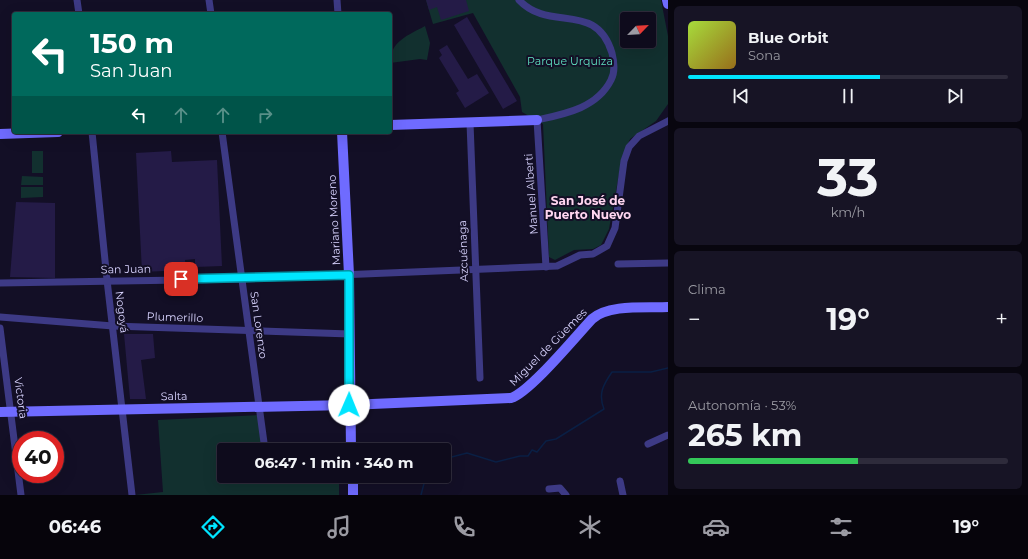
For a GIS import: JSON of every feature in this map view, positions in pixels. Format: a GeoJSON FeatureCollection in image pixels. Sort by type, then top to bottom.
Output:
{"type":"FeatureCollection","features":[{"type":"Feature","properties":{"kind":"street"},"geometry":{"type":"LineString","coordinates":[[77,0],[79,12]]}},
{"type":"Feature","properties":{"kind":"street"},"geometry":{"type":"LineString","coordinates":[[209,0],[210,12]]}},
{"type":"Feature","properties":{"kind":"street"},"geometry":{"type":"LineString","coordinates":[[337,0],[338,12]]}},
{"type":"Feature","properties":{"kind":"street"},"geometry":{"type":"LineString","coordinates":[[392,125],[537,120],[566,113],[584,106],[604,92],[613,77],[613,58],[608,41],[602,32],[589,22],[580,18],[546,16],[536,13],[527,8],[519,0]]}},
{"type":"Feature","properties":{"kind":"street"},"geometry":{"type":"LineString","coordinates":[[667,0],[668,4]]}},
{"type":"Feature","properties":{"kind":"street","name":"Manuel Alberti"},"geometry":{"type":"LineString","coordinates":[[537,120],[546,267]]}},
{"type":"Feature","properties":{"kind":"street","name":"San Juan"},"geometry":{"type":"LineString","coordinates":[[0,283],[107,280],[241,279],[546,267],[561,264],[580,255],[593,254],[607,246],[615,228],[624,162],[629,147],[639,136],[667,120]]}},
{"type":"Feature","properties":{"kind":"street","name":"Azcuénaga"},"geometry":{"type":"LineString","coordinates":[[470,123],[480,378]]}},
{"type":"Feature","properties":{"kind":"street"},"geometry":{"type":"LineString","coordinates":[[0,134],[12,134]]}},
{"type":"Feature","properties":{"kind":"street","name":"Nogoyá"},"geometry":{"type":"LineString","coordinates":[[92,134],[107,280],[132,495]]}},
{"type":"Feature","properties":{"kind":"street","name":"San Lorenzo"},"geometry":{"type":"LineString","coordinates":[[222,134],[264,443]]}},
{"type":"Feature","properties":{"kind":"street","name":"Mariano Moreno"},"geometry":{"type":"LineString","coordinates":[[342,134],[349,275],[349,405],[351,443]]}},
{"type":"Feature","properties":{"kind":"street"},"geometry":{"type":"LineString","coordinates":[[618,264],[668,264]]}},
{"type":"Feature","properties":{"kind":"street","name":"Miguel de Güemes"},"geometry":{"type":"LineString","coordinates":[[349,405],[515,397],[532,383],[592,319],[601,312],[611,309],[668,307]]}},
{"type":"Feature","properties":{"kind":"street","name":"Plumerillo"},"geometry":{"type":"LineString","coordinates":[[0,317],[113,326],[350,334]]}},
{"type":"Feature","properties":{"kind":"street","name":"Victoria"},"geometry":{"type":"LineString","coordinates":[[0,328],[21,495]]}},
{"type":"Feature","properties":{"kind":"street","name":"Salta"},"geometry":{"type":"LineString","coordinates":[[0,412],[349,405]]}},
{"type":"Feature","properties":{"kind":"street"},"geometry":{"type":"LineString","coordinates":[[648,444],[668,435]]}},
{"type":"Feature","properties":{"kind":"street"},"geometry":{"type":"LineString","coordinates":[[620,481],[623,495]]}},
{"type":"Feature","properties":{"kind":"street"},"geometry":{"type":"LineString","coordinates":[[353,483],[354,495]]}},
{"type":"Feature","properties":{"kind":"street"},"geometry":{"type":"LineString","coordinates":[[549,490],[560,488],[566,495]]}},
{"type":"Feature","properties":{"kind":"green space","name":"Parque Urquiza"},"geometry":{"type":"Polygon","coordinates":[[[426,0],[661,0],[668,36],[668,104],[656,121],[630,139],[622,158],[609,229],[601,245],[593,249],[574,250],[555,260],[549,257],[543,124],[522,112],[520,97],[473,13],[433,24],[426,0]]]}},
{"type":"Feature","properties":{"kind":"green space"},"geometry":{"type":"Polygon","coordinates":[[[425,26],[430,43],[427,60],[420,59],[392,63],[393,49],[407,36],[425,26]]]}},
{"type":"Feature","properties":{"kind":"green space"},"geometry":{"type":"Polygon","coordinates":[[[32,151],[43,151],[43,173],[32,173],[32,151]]]}},
{"type":"Feature","properties":{"kind":"green space"},"geometry":{"type":"Polygon","coordinates":[[[22,176],[43,177],[43,185],[21,185],[22,176]]]}},
{"type":"Feature","properties":{"kind":"green space"},"geometry":{"type":"Polygon","coordinates":[[[21,187],[43,187],[43,197],[21,198],[21,187]]]}},
{"type":"Feature","properties":{"kind":"green space"},"geometry":{"type":"Polygon","coordinates":[[[259,415],[262,443],[217,443],[217,483],[339,483],[339,495],[135,495],[163,492],[158,420],[259,415]]]}},
{"type":"Feature","properties":{"kind":"building"},"geometry":{"type":"Polygon","coordinates":[[[426,0],[466,0],[469,11],[441,20],[437,7],[429,10],[426,0]]]}},
{"type":"Feature","properties":{"kind":"building"},"geometry":{"type":"Polygon","coordinates":[[[467,17],[517,101],[503,109],[454,25],[467,17]]]}},
{"type":"Feature","properties":{"kind":"building"},"geometry":{"type":"Polygon","coordinates":[[[447,45],[468,79],[477,74],[489,93],[465,108],[456,93],[459,91],[439,58],[442,55],[439,50],[447,45]]]}},
{"type":"Feature","properties":{"kind":"building"},"geometry":{"type":"Polygon","coordinates":[[[171,151],[172,162],[217,160],[222,266],[195,267],[195,259],[185,260],[186,270],[142,272],[136,153],[171,151]]]}},
{"type":"Feature","properties":{"kind":"building"},"geometry":{"type":"Polygon","coordinates":[[[16,202],[55,203],[55,278],[10,277],[16,202]]]}},
{"type":"Feature","properties":{"kind":"building"},"geometry":{"type":"Polygon","coordinates":[[[124,334],[153,334],[155,358],[141,360],[146,399],[130,399],[124,334]]]}},
{"type":"Feature","properties":{"kind":"waterway"},"geometry":{"type":"LineString","coordinates":[[451,457],[467,453],[496,462],[520,456],[528,456],[532,450],[537,452],[546,441],[556,439],[604,409],[601,399],[602,390],[612,372],[651,372],[668,368]]}},
{"type":"Feature","properties":{"kind":"waterway"},"geometry":{"type":"LineString","coordinates":[[421,495],[424,483]]}},
{"type":"Feature","properties":{"kind":"district","name":"San José de Puerto Nuevo"},"geometry":{"type":"Point","coordinates":[588,207]}},
{"type":"Feature","properties":{"kind":"route"},"geometry":{"type":"LineString","coordinates":[[181,279],[241,279],[349,275],[349,405]]}}]}
